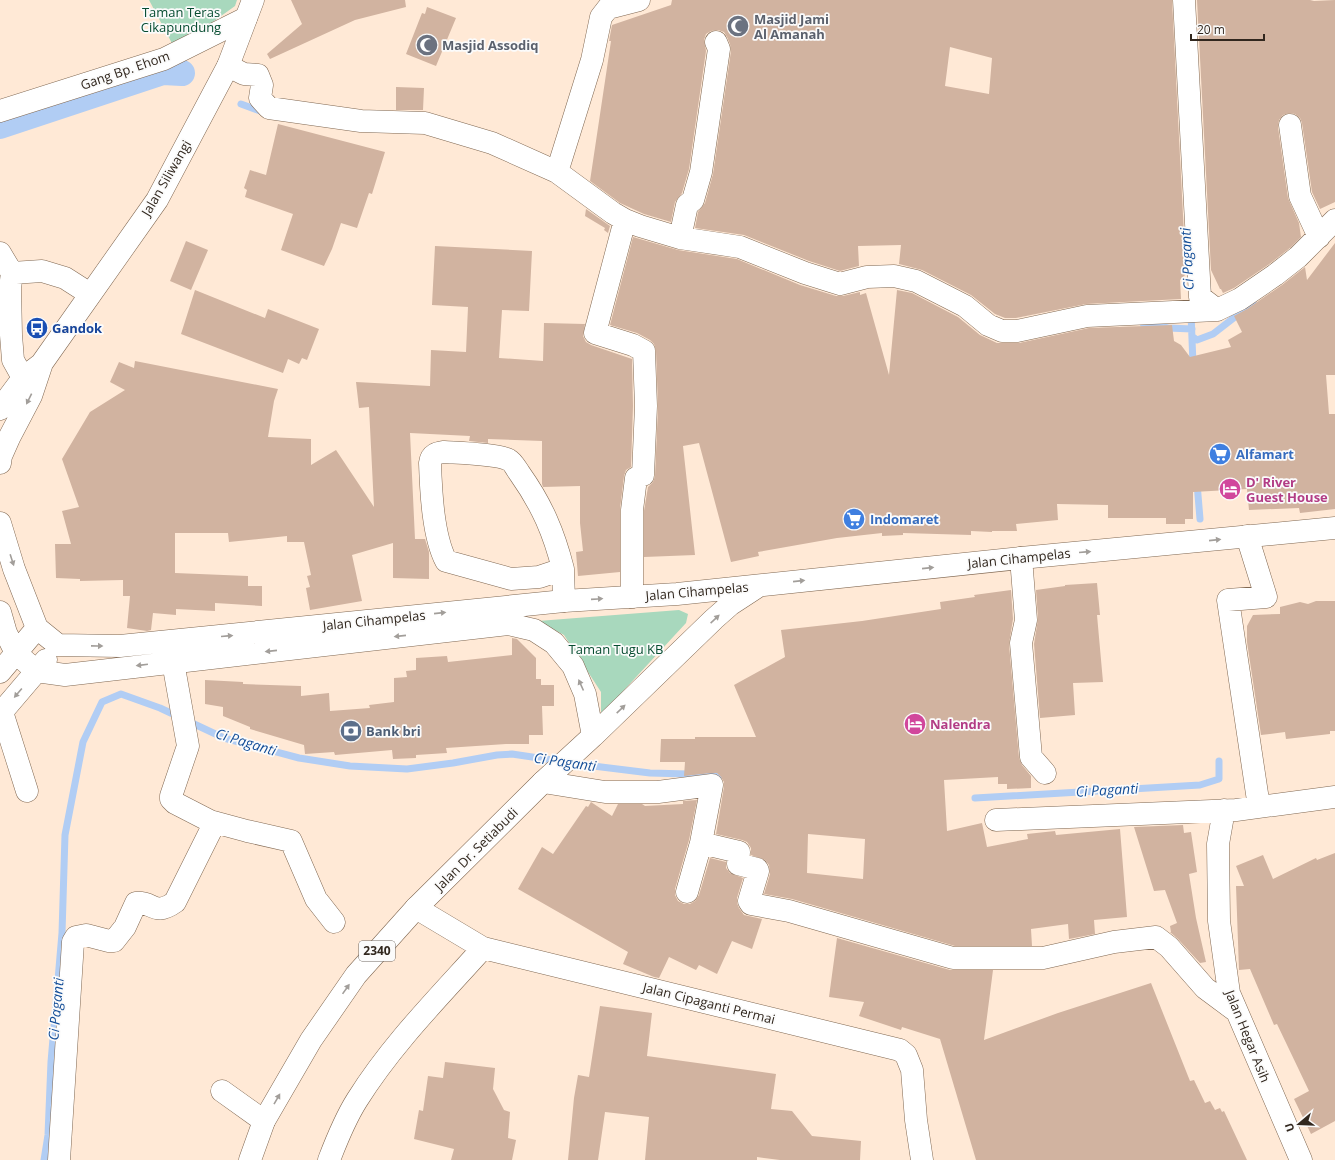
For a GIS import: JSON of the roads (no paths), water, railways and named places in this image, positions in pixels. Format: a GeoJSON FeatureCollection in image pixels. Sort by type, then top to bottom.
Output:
{"type":"FeatureCollection","features":[{"type":"Feature","properties":{"kind":"street"},"geometry":{"type":"LineString","coordinates":[[557,172],[592,60],[601,17],[608,8],[639,0]]}},
{"type":"Feature","properties":{"kind":"street"},"geometry":{"type":"LineString","coordinates":[[1184,0],[1200,297],[1199,311]]}},
{"type":"Feature","properties":{"kind":"street","name":"Jalan Siliwangi"},"geometry":{"type":"LineString","coordinates":[[0,463],[1,456],[9,438],[31,396],[42,363],[157,200],[228,66],[249,9]]}},
{"type":"Feature","properties":{"kind":"street","name":"Gang Bp. Ehom"},"geometry":{"type":"LineString","coordinates":[[0,111],[164,59],[249,9]]}},
{"type":"Feature","properties":{"kind":"street"},"geometry":{"type":"LineString","coordinates":[[680,238],[687,205],[693,200],[701,172],[719,49],[716,42]]}},
{"type":"Feature","properties":{"kind":"street"},"geometry":{"type":"LineString","coordinates":[[228,66],[244,74],[258,75],[262,85],[260,98],[270,108],[361,121],[425,123],[492,143],[557,172],[623,225],[640,226],[680,238],[740,247],[805,273],[840,284],[867,278],[894,276],[916,281],[965,306],[988,325],[1002,331],[1016,331],[1087,316],[1199,311],[1240,299],[1275,275],[1329,234],[1300,196],[1290,125]]}},
{"type":"Feature","properties":{"kind":"street"},"geometry":{"type":"LineString","coordinates":[[623,225],[595,333],[633,345],[644,351],[646,406],[642,475],[636,478],[632,510],[632,597]]}},
{"type":"Feature","properties":{"kind":"street"},"geometry":{"type":"LineString","coordinates":[[0,253],[12,273],[10,288],[13,360],[23,378]]}},
{"type":"Feature","properties":{"kind":"street"},"geometry":{"type":"LineString","coordinates":[[12,273],[42,271],[65,278],[90,294]]}},
{"type":"Feature","properties":{"kind":"street","name":"Jalan Siliwangi"},"geometry":{"type":"LineString","coordinates":[[0,409],[23,378],[42,363]]}},
{"type":"Feature","properties":{"kind":"street"},"geometry":{"type":"LineString","coordinates":[[563,569],[540,577],[512,579],[446,561],[440,549],[431,490],[430,458],[435,454],[444,452],[496,457],[509,460],[544,514],[556,541],[563,569],[564,602]]}},
{"type":"Feature","properties":{"kind":"street"},"geometry":{"type":"LineString","coordinates":[[0,523],[14,569],[37,628],[58,645],[1,713],[27,791]]}},
{"type":"Feature","properties":{"kind":"street","name":"Jalan Cihampelas"},"geometry":{"type":"LineString","coordinates":[[58,645],[120,646],[564,602],[677,594],[1021,558],[1335,528]]}},
{"type":"Feature","properties":{"kind":"street"},"geometry":{"type":"LineString","coordinates":[[1247,536],[1266,597],[1228,600],[1259,807]]}},
{"type":"Feature","properties":{"kind":"street"},"geometry":{"type":"LineString","coordinates":[[1021,558],[1026,620],[1021,643],[1031,757],[1045,773]]}},
{"type":"Feature","properties":{"kind":"street","name":"Jalan Dr. Setiabudi"},"geometry":{"type":"LineString","coordinates":[[250,1160],[264,1121],[310,1040],[356,975],[416,908],[546,779],[586,743],[726,609],[760,585]]}},
{"type":"Feature","properties":{"kind":"street"},"geometry":{"type":"LineString","coordinates":[[0,612],[6,633],[16,654],[36,671]]}},
{"type":"Feature","properties":{"kind":"street","name":"Jalan Cihampelas"},"geometry":{"type":"LineString","coordinates":[[36,671],[65,674],[508,624],[534,630],[554,643],[573,666],[585,694],[586,743]]}},
{"type":"Feature","properties":{"kind":"street"},"geometry":{"type":"LineString","coordinates":[[0,672],[37,628]]}},
{"type":"Feature","properties":{"kind":"street"},"geometry":{"type":"LineString","coordinates":[[173,662],[188,746],[171,799],[175,803],[210,821],[247,831],[291,840],[316,899],[334,922]]}},
{"type":"Feature","properties":{"kind":"street"},"geometry":{"type":"LineString","coordinates":[[546,779],[605,792],[658,792],[712,785],[701,842],[687,892]]}},
{"type":"Feature","properties":{"kind":"street"},"geometry":{"type":"LineString","coordinates":[[996,820],[1236,810],[1335,796]]}},
{"type":"Feature","properties":{"kind":"street","name":"Jalan Hegar Asih"},"geometry":{"type":"LineString","coordinates":[[1224,810],[1218,844],[1219,921],[1229,993],[1301,1160]]}},
{"type":"Feature","properties":{"kind":"street"},"geometry":{"type":"LineString","coordinates":[[59,1160],[73,942],[76,937],[86,935],[109,942],[114,941],[125,926],[136,903],[157,909],[169,906],[175,902],[211,830],[212,824],[210,821]]}},
{"type":"Feature","properties":{"kind":"street"},"geometry":{"type":"LineString","coordinates":[[701,842],[739,852],[738,864],[758,871],[750,901],[751,904],[790,911],[953,958],[1043,958],[1114,942],[1156,937],[1169,947],[1205,988],[1236,1011]]}},
{"type":"Feature","properties":{"kind":"street","name":"Jalan Cipaganti Permai"},"geometry":{"type":"LineString","coordinates":[[416,908],[483,948],[900,1050],[906,1056],[912,1070],[916,1120],[922,1160]]}},
{"type":"Feature","properties":{"kind":"street"},"geometry":{"type":"LineString","coordinates":[[329,1160],[339,1133],[357,1100],[391,1050],[483,948]]}},
{"type":"Feature","properties":{"kind":"street"},"geometry":{"type":"LineString","coordinates":[[222,1090],[264,1121]]}},
{"type":"Feature","properties":{"kind":"waterway"},"geometry":{"type":"LineString","coordinates":[[0,126],[163,72],[182,73]]}},
{"type":"Feature","properties":{"kind":"waterway"},"geometry":{"type":"LineString","coordinates":[[241,104],[263,112]]}},
{"type":"Feature","properties":{"kind":"waterway"},"geometry":{"type":"LineString","coordinates":[[1193,337],[1197,340],[1213,334],[1253,303]]}},
{"type":"Feature","properties":{"kind":"waterway","name":"Ci Paganti"},"geometry":{"type":"LineString","coordinates":[[1191,313],[1193,365]]}},
{"type":"Feature","properties":{"kind":"waterway"},"geometry":{"type":"LineString","coordinates":[[1143,323],[1168,328],[1192,329]]}},
{"type":"Feature","properties":{"kind":"waterway","name":"Ci Paganti"},"geometry":{"type":"LineString","coordinates":[[1197,483],[1200,519]]}},
{"type":"Feature","properties":{"kind":"waterway","name":"Ci Paganti"},"geometry":{"type":"LineString","coordinates":[[44,1160],[48,1135],[51,1062],[62,933],[65,835],[83,742],[102,702],[121,694],[160,708],[224,738],[299,758],[350,766],[407,769],[512,754],[559,761]]}},
{"type":"Feature","properties":{"kind":"waterway","name":"Ci Paganti"},"geometry":{"type":"LineString","coordinates":[[975,798],[1200,785],[1219,779],[1219,761]]}},
{"type":"Feature","properties":{"kind":"waterway","name":"Ci Paganti"},"geometry":{"type":"LineString","coordinates":[[569,763],[650,773],[726,775]]}},
{"type":"Feature","properties":{"kind":"place","name":"Masjid Jami Al Amanah"},"geometry":{"type":"Point","coordinates":[738,26]}},
{"type":"Feature","properties":{"kind":"place","name":"Masjid Assodiq"},"geometry":{"type":"Point","coordinates":[427,45]}},
{"type":"Feature","properties":{"kind":"place","name":"Gandok"},"geometry":{"type":"Point","coordinates":[37,328]}},
{"type":"Feature","properties":{"kind":"place","name":"Alfamart"},"geometry":{"type":"Point","coordinates":[1220,454]}},
{"type":"Feature","properties":{"kind":"place","name":"D' River Guest House"},"geometry":{"type":"Point","coordinates":[1230,489]}},
{"type":"Feature","properties":{"kind":"place","name":"Indomaret"},"geometry":{"type":"Point","coordinates":[854,519]}},
{"type":"Feature","properties":{"kind":"place","name":"Nalendra"},"geometry":{"type":"Point","coordinates":[915,724]}},
{"type":"Feature","properties":{"kind":"place","name":"Bank bri"},"geometry":{"type":"Point","coordinates":[351,731]}},
{"type":"Feature","properties":{"kind":"park label","name":"Taman Teras Cikapundung"},"geometry":{"type":"Point","coordinates":[181,20]}},
{"type":"Feature","properties":{"kind":"park label","name":"Taman Tugu KB"},"geometry":{"type":"Point","coordinates":[616,649]}}]}
